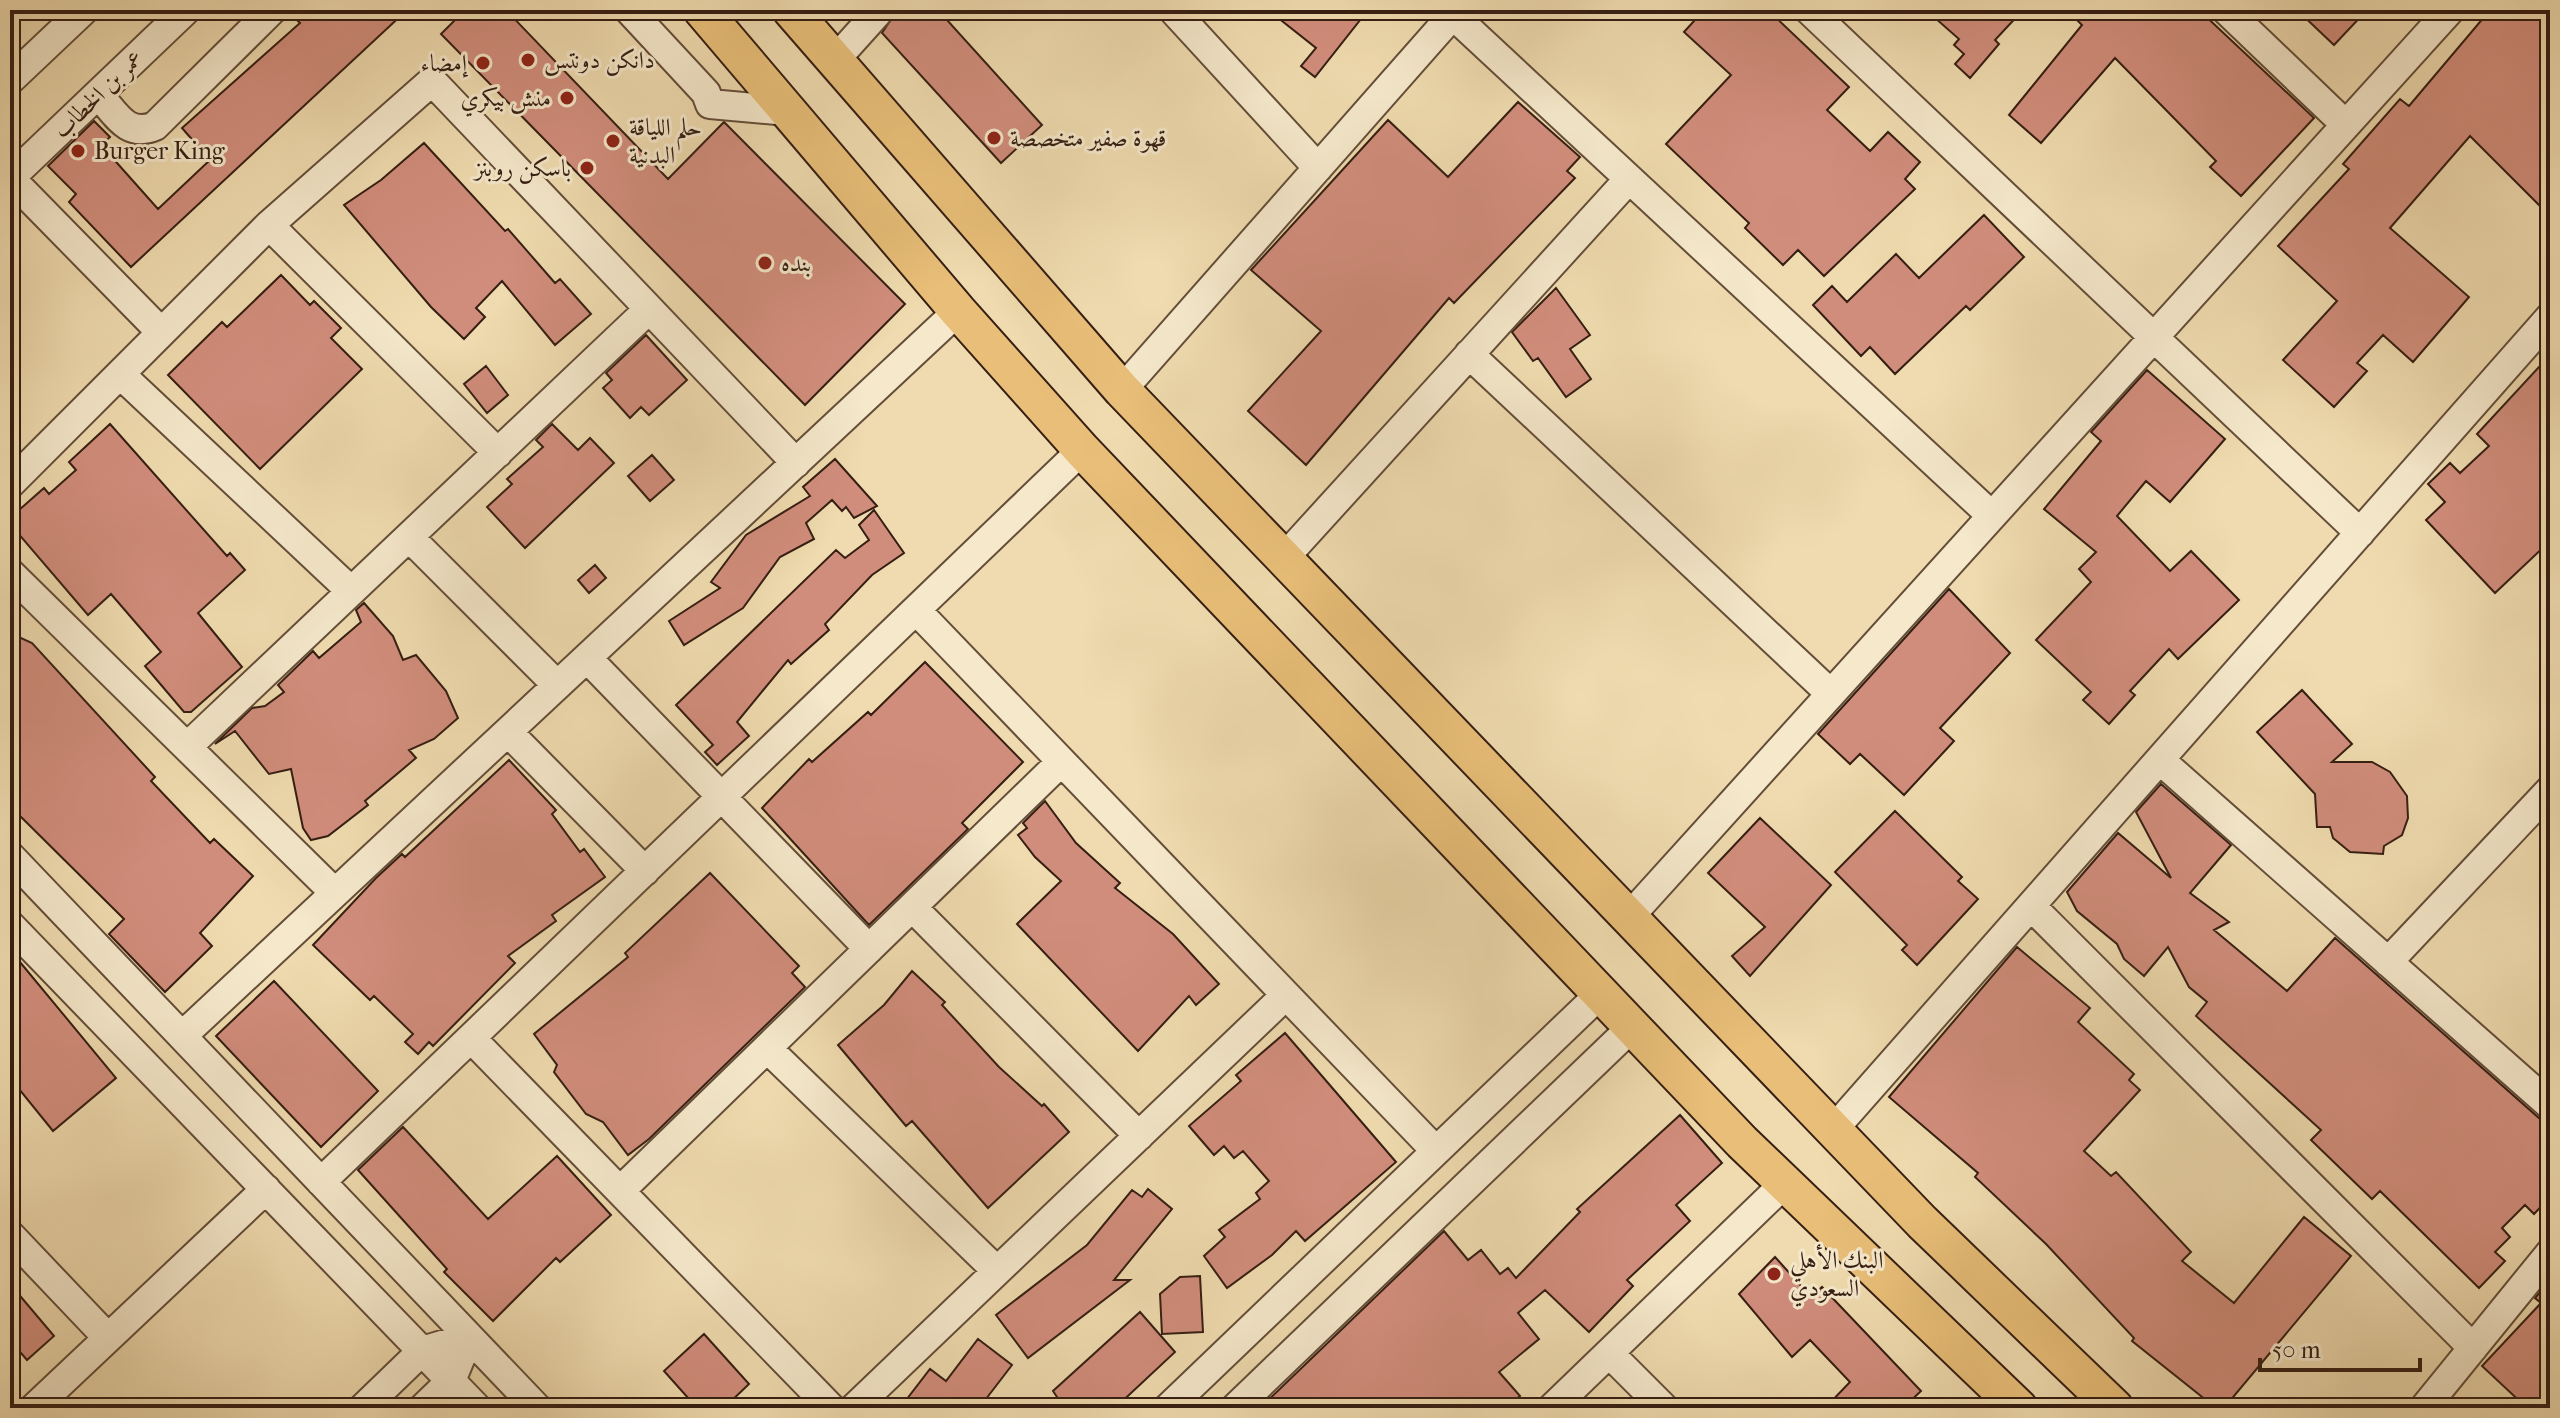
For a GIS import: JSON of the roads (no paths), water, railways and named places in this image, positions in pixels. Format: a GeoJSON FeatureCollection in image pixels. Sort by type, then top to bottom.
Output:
{"type":"FeatureCollection","features":[{"type":"Feature","properties":{"kind":"main road"},"geometry":{"type":"LineString","coordinates":[[702,10],[958,311],[1082,450],[1632,1027],[1785,1183],[2019,1408]]}},
{"type":"Feature","properties":{"kind":"main road"},"geometry":{"type":"LineString","coordinates":[[791,10],[1122,390],[1922,1222],[2115,1408]]}},
{"type":"Feature","properties":{"kind":"street"},"geometry":{"type":"LineString","coordinates":[[10,80],[84,10]]}},
{"type":"Feature","properties":{"kind":"street","name":"عمر بن الخطاب"},"geometry":{"type":"LineString","coordinates":[[10,178],[186,10]]}},
{"type":"Feature","properties":{"kind":"street"},"geometry":{"type":"LineString","coordinates":[[98,94],[130,130],[141,132],[155,126],[272,10]]}},
{"type":"Feature","properties":{"kind":"street"},"geometry":{"type":"LineString","coordinates":[[629,10],[706,93],[710,104],[788,111]]}},
{"type":"Feature","properties":{"kind":"street"},"geometry":{"type":"LineString","coordinates":[[835,60],[880,10]]}},
{"type":"Feature","properties":{"kind":"street"},"geometry":{"type":"LineString","coordinates":[[1173,10],[1318,168]]}},
{"type":"Feature","properties":{"kind":"street"},"geometry":{"type":"LineString","coordinates":[[1809,10],[2360,533]]}},
{"type":"Feature","properties":{"kind":"street"},"geometry":{"type":"LineString","coordinates":[[2226,10],[2346,125]]}},
{"type":"Feature","properties":{"kind":"street"},"geometry":{"type":"LineString","coordinates":[[1629,917],[2450,10]]}},
{"type":"Feature","properties":{"kind":"street"},"geometry":{"type":"LineString","coordinates":[[1122,390],[1455,13],[1992,516]]}},
{"type":"Feature","properties":{"kind":"street"},"geometry":{"type":"LineString","coordinates":[[10,484],[269,225],[432,81],[647,311],[796,463]]}},
{"type":"Feature","properties":{"kind":"street"},"geometry":{"type":"LineString","coordinates":[[10,178],[161,332]]}},
{"type":"Feature","properties":{"kind":"street"},"geometry":{"type":"LineString","coordinates":[[1284,558],[1629,179]]}},
{"type":"Feature","properties":{"kind":"street"},"geometry":{"type":"LineString","coordinates":[[269,225],[498,453]]}},
{"type":"Feature","properties":{"kind":"street"},"geometry":{"type":"LineString","coordinates":[[187,747],[647,311]]}},
{"type":"Feature","properties":{"kind":"street"},"geometry":{"type":"LineString","coordinates":[[182,1036],[958,311]]}},
{"type":"Feature","properties":{"kind":"street"},"geometry":{"type":"LineString","coordinates":[[1833,1130],[2550,317]]}},
{"type":"Feature","properties":{"kind":"street"},"geometry":{"type":"LineString","coordinates":[[1469,354],[1831,694]]}},
{"type":"Feature","properties":{"kind":"street"},"geometry":{"type":"LineString","coordinates":[[120,374],[351,591]]}},
{"type":"Feature","properties":{"kind":"street"},"geometry":{"type":"LineString","coordinates":[[321,1182],[1082,450]]}},
{"type":"Feature","properties":{"kind":"street"},"geometry":{"type":"LineString","coordinates":[[409,537],[557,685]]}},
{"type":"Feature","properties":{"kind":"street"},"geometry":{"type":"LineString","coordinates":[[10,573],[335,893]]}},
{"type":"Feature","properties":{"kind":"street"},"geometry":{"type":"LineString","coordinates":[[916,610],[1436,1151]]}},
{"type":"Feature","properties":{"kind":"street"},"geometry":{"type":"LineString","coordinates":[[587,658],[869,949]]}},
{"type":"Feature","properties":{"kind":"street"},"geometry":{"type":"LineString","coordinates":[[508,732],[645,871]]}},
{"type":"Feature","properties":{"kind":"street"},"geometry":{"type":"LineString","coordinates":[[2160,760],[2550,1105]]}},
{"type":"Feature","properties":{"kind":"street"},"geometry":{"type":"LineString","coordinates":[[620,1191],[1061,762]]}},
{"type":"Feature","properties":{"kind":"street"},"geometry":{"type":"LineString","coordinates":[[2388,962],[2550,790]]}},
{"type":"Feature","properties":{"kind":"street"},"geometry":{"type":"LineString","coordinates":[[10,856],[537,1408]]}},
{"type":"Feature","properties":{"kind":"street"},"geometry":{"type":"LineString","coordinates":[[2031,906],[2473,1348]]}},
{"type":"Feature","properties":{"kind":"street"},"geometry":{"type":"LineString","coordinates":[[912,907],[1139,1136]]}},
{"type":"Feature","properties":{"kind":"street"},"geometry":{"type":"LineString","coordinates":[[10,925],[477,1408]]}},
{"type":"Feature","properties":{"kind":"street"},"geometry":{"type":"LineString","coordinates":[[1168,1408],[1600,994]]}},
{"type":"Feature","properties":{"kind":"street"},"geometry":{"type":"LineString","coordinates":[[854,1408],[1286,995]]}},
{"type":"Feature","properties":{"kind":"street"},"geometry":{"type":"LineString","coordinates":[[1235,1408],[1632,1027]]}},
{"type":"Feature","properties":{"kind":"street"},"geometry":{"type":"LineString","coordinates":[[471,1038],[831,1408]]}},
{"type":"Feature","properties":{"kind":"street"},"geometry":{"type":"LineString","coordinates":[[767,1048],[997,1271]]}},
{"type":"Feature","properties":{"kind":"street"},"geometry":{"type":"LineString","coordinates":[[1552,1408],[1785,1183]]}},
{"type":"Feature","properties":{"kind":"street"},"geometry":{"type":"LineString","coordinates":[[34,1408],[266,1189]]}},
{"type":"Feature","properties":{"kind":"street"},"geometry":{"type":"LineString","coordinates":[[10,1235],[108,1338]]}},
{"type":"Feature","properties":{"kind":"street"},"geometry":{"type":"LineString","coordinates":[[2424,1408],[2550,1253]]}},
{"type":"Feature","properties":{"kind":"street"},"geometry":{"type":"LineString","coordinates":[[363,1408],[422,1351],[469,1337]]}},
{"type":"Feature","properties":{"kind":"street"},"geometry":{"type":"LineString","coordinates":[[423,1408],[451,1381],[469,1337]]}},
{"type":"Feature","properties":{"kind":"street"},"geometry":{"type":"LineString","coordinates":[[1609,1353],[1664,1408]]}},
{"type":"Feature","properties":{"kind":"place","name":"دانكن دونتس"},"geometry":{"type":"Point","coordinates":[528,60]}},
{"type":"Feature","properties":{"kind":"place","name":"إمضاء"},"geometry":{"type":"Point","coordinates":[483,63]}},
{"type":"Feature","properties":{"kind":"place","name":"منش بيكري"},"geometry":{"type":"Point","coordinates":[567,98]}},
{"type":"Feature","properties":{"kind":"place","name":"قهوة صفير متخصصة"},"geometry":{"type":"Point","coordinates":[994,138]}},
{"type":"Feature","properties":{"kind":"place","name":"حلم اللياقة البدنية"},"geometry":{"type":"Point","coordinates":[613,141]}},
{"type":"Feature","properties":{"kind":"place","name":"Burger King"},"geometry":{"type":"Point","coordinates":[78,151]}},
{"type":"Feature","properties":{"kind":"place","name":"باسكن روبنز"},"geometry":{"type":"Point","coordinates":[587,168]}},
{"type":"Feature","properties":{"kind":"place","name":"بنده"},"geometry":{"type":"Point","coordinates":[765,263]}},
{"type":"Feature","properties":{"kind":"place","name":"البنك الأهلي السعودي"},"geometry":{"type":"Point","coordinates":[1774,1274]}}]}
